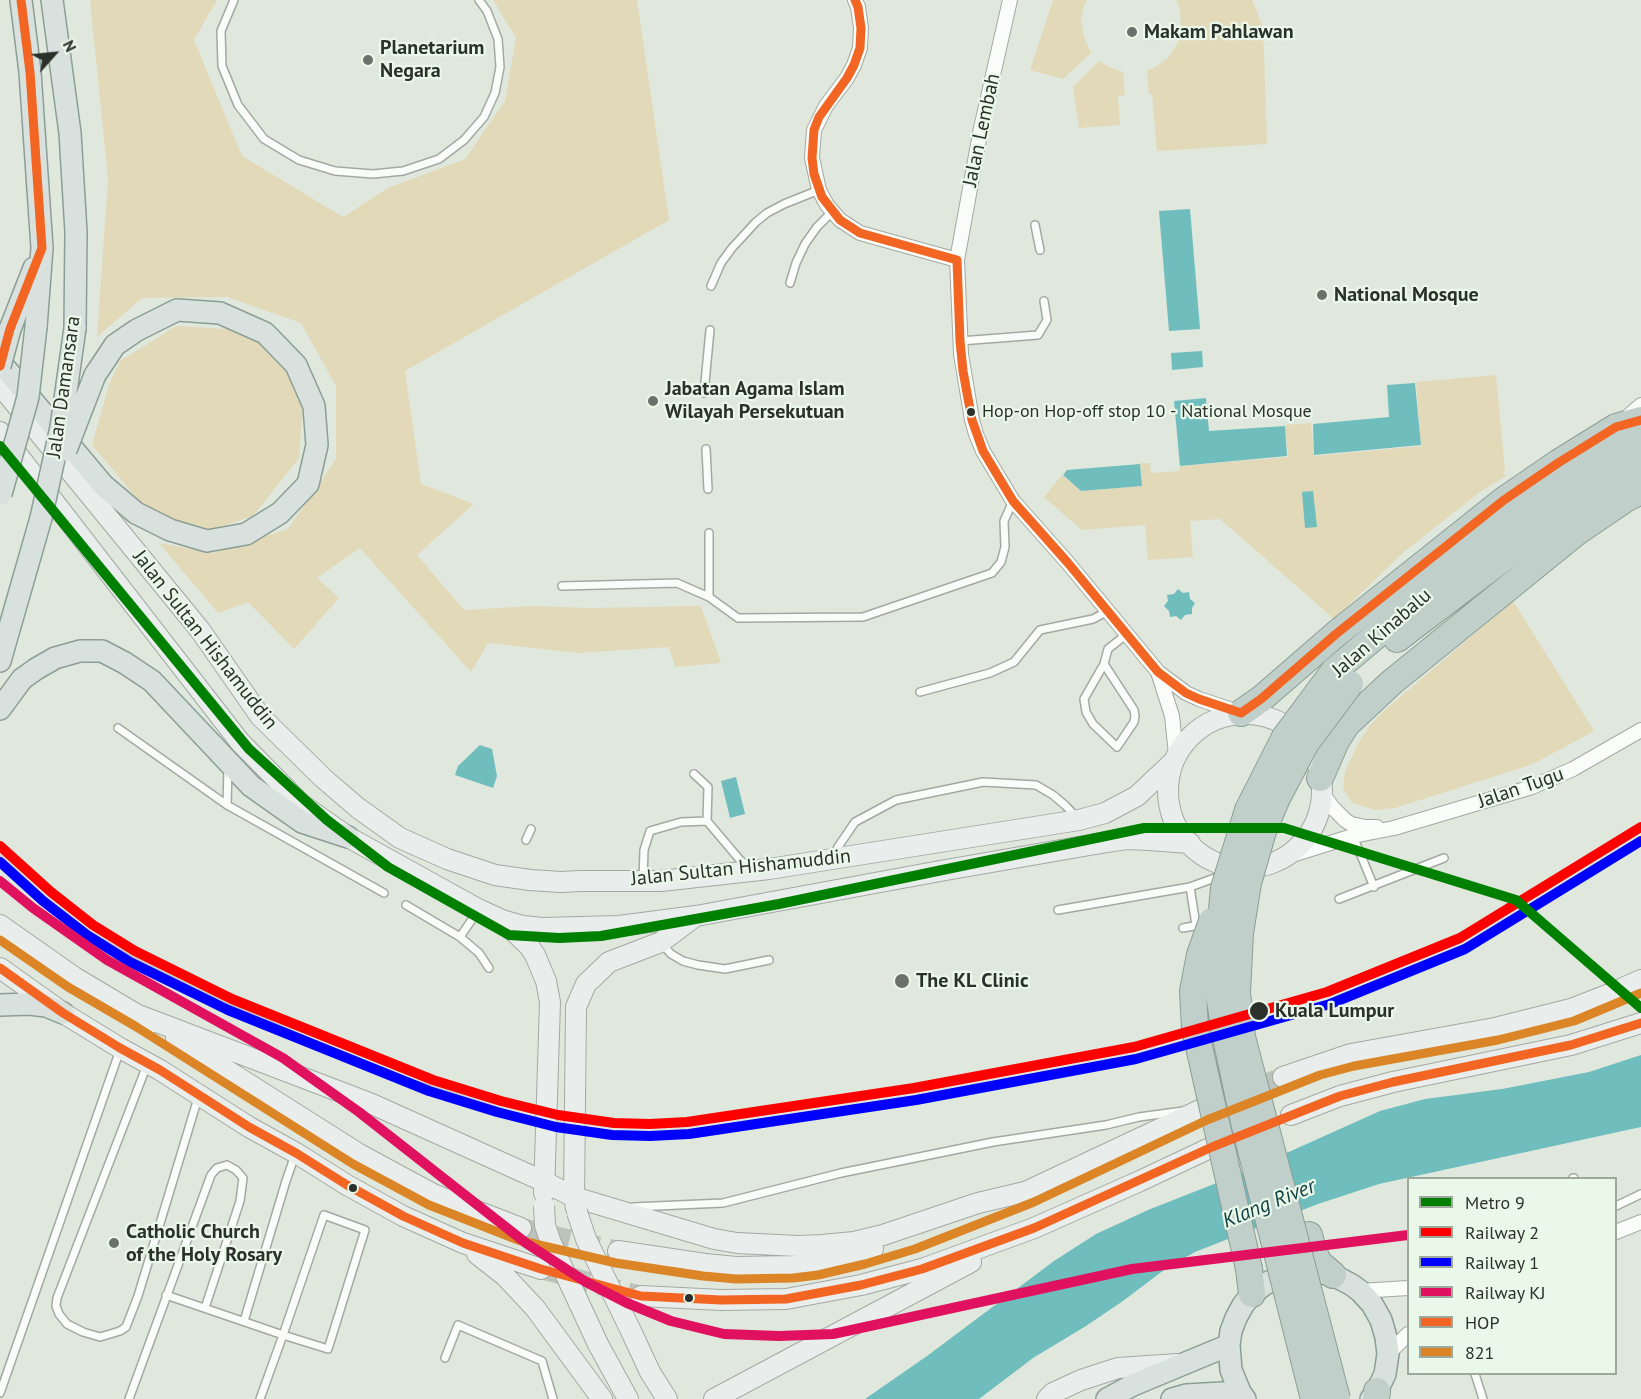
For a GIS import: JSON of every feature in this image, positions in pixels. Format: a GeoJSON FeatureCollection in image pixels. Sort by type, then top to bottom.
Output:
{"type":"FeatureCollection","features":[{"type":"Feature","properties":{"kind":"highway"},"geometry":{"type":"LineString","coordinates":[[1241,713],[1262,699],[1330,639],[1504,500],[1616,427],[1641,420]]}},
{"type":"Feature","properties":{"kind":"highway","name":"Jalan Kinabalu"},"geometry":{"type":"LineString","coordinates":[[1314,1399],[1244,1122],[1219,994],[1218,953],[1224,888],[1248,810],[1286,737],[1404,612],[1545,499],[1594,465],[1641,440]]}},
{"type":"Feature","properties":{"kind":"highway","name":"Jalan Kinabalu"},"geometry":{"type":"LineString","coordinates":[[1336,1399],[1242,1036],[1233,926],[1263,831],[1276,798],[1342,678],[1363,668],[1413,626],[1576,503],[1641,465]]}},
{"type":"Feature","properties":{"kind":"highway"},"geometry":{"type":"LineString","coordinates":[[1320,785],[1336,741],[1347,724],[1384,689],[1577,532],[1641,491]]}},
{"type":"Feature","properties":{"kind":"highway"},"geometry":{"type":"LineString","coordinates":[[1224,888],[1200,955],[1193,991],[1195,1029],[1249,1269],[1252,1294]]}},
{"type":"Feature","properties":{"kind":"highway"},"geometry":{"type":"LineString","coordinates":[[1233,926],[1314,1253],[1319,1263],[1332,1275]]}},
{"type":"Feature","properties":{"kind":"main road","name":"Jalan Damansara"},"geometry":{"type":"LineString","coordinates":[[0,495],[28,397],[42,248],[30,72],[21,0]]}},
{"type":"Feature","properties":{"kind":"main road","name":"Jalan Damansara"},"geometry":{"type":"LineString","coordinates":[[0,661],[41,518],[61,427],[75,328],[76,232],[70,133],[52,0]]}},
{"type":"Feature","properties":{"kind":"main road"},"geometry":{"type":"LineString","coordinates":[[41,518],[95,375],[115,345],[137,330],[177,310],[220,313],[265,333],[296,365],[314,406],[317,445],[308,484],[280,513],[246,534],[207,541],[170,530],[136,513],[103,485],[0,364],[10,329],[42,248]]}},
{"type":"Feature","properties":{"kind":"main road","name":"Jalan Sultan Hishamuddin"},"geometry":{"type":"LineString","coordinates":[[0,385],[200,630],[260,716],[323,778],[358,808],[400,838],[447,859],[495,875],[561,882],[661,881],[754,871],[1079,820],[1105,813],[1137,796],[1174,759]]}},
{"type":"Feature","properties":{"kind":"main road","name":"Jalan Sultan Hishamuddin"},"geometry":{"type":"LineString","coordinates":[[0,432],[240,742],[301,804],[348,837],[502,920],[533,927],[619,927],[696,916],[940,870],[1101,843],[1138,839],[1190,843]]}},
{"type":"Feature","properties":{"kind":"main road"},"geometry":{"type":"LineString","coordinates":[[0,709],[22,679],[55,658],[80,651],[102,651],[152,681],[251,786],[302,822],[348,837]]}},
{"type":"Feature","properties":{"kind":"main road"},"geometry":{"type":"LineString","coordinates":[[1241,713],[1269,717],[1293,730],[1303,740],[1316,764],[1320,785],[1320,807],[1316,822],[1298,848],[1265,866],[1243,869],[1214,861],[1201,854],[1190,843],[1176,825],[1170,812],[1168,780],[1174,759],[1185,741],[1196,730],[1222,716],[1241,713]]}},
{"type":"Feature","properties":{"kind":"main road"},"geometry":{"type":"LineString","coordinates":[[667,1399],[650,1372],[586,1239],[575,1204],[576,1007],[586,984],[609,962],[661,942],[696,916]]}},
{"type":"Feature","properties":{"kind":"main road"},"geometry":{"type":"LineString","coordinates":[[502,920],[529,946],[535,955],[546,981],[550,1002],[545,1225],[551,1243],[598,1344],[628,1399]]}},
{"type":"Feature","properties":{"kind":"main road"},"geometry":{"type":"LineString","coordinates":[[0,925],[74,977],[141,1016],[359,1154],[433,1194],[521,1228]]}},
{"type":"Feature","properties":{"kind":"main road"},"geometry":{"type":"LineString","coordinates":[[0,968],[120,1048],[249,1127],[403,1216],[463,1243],[541,1269]]}},
{"type":"Feature","properties":{"kind":"main road"},"geometry":{"type":"LineString","coordinates":[[1283,1077],[1351,1054],[1495,1028],[1571,1009],[1641,980]]}},
{"type":"Feature","properties":{"kind":"main road"},"geometry":{"type":"LineString","coordinates":[[5,1007],[46,1006],[63,1012]]}},
{"type":"Feature","properties":{"kind":"main road"},"geometry":{"type":"LineString","coordinates":[[141,1016],[372,1104],[545,1182],[575,1204],[613,1208],[737,1244],[775,1246],[854,1242],[883,1235],[978,1203],[1029,1191]]}},
{"type":"Feature","properties":{"kind":"main road"},"geometry":{"type":"LineString","coordinates":[[1291,1115],[1371,1087],[1571,1045],[1641,1023]]}},
{"type":"Feature","properties":{"kind":"main road"},"geometry":{"type":"LineString","coordinates":[[618,1251],[736,1267],[793,1266],[862,1253],[912,1238],[1029,1191],[1200,1110]]}},
{"type":"Feature","properties":{"kind":"main road"},"geometry":{"type":"LineString","coordinates":[[641,1296],[721,1300],[786,1299],[861,1285],[921,1269],[1034,1228],[1212,1147]]}},
{"type":"Feature","properties":{"kind":"main road"},"geometry":{"type":"LineString","coordinates":[[714,1399],[1034,1228]]}},
{"type":"Feature","properties":{"kind":"main road"},"geometry":{"type":"LineString","coordinates":[[463,1243],[506,1276],[535,1308],[602,1399]]}},
{"type":"Feature","properties":{"kind":"main road"},"geometry":{"type":"LineString","coordinates":[[1172,1399],[1186,1395],[1243,1396],[1231,1370],[1229,1345],[1236,1318],[1252,1294],[1281,1276],[1298,1272],[1315,1272],[1343,1279],[1360,1291],[1372,1304],[1381,1320],[1388,1354],[1385,1374],[1375,1396]]}},
{"type":"Feature","properties":{"kind":"main road"},"geometry":{"type":"LineString","coordinates":[[1107,1399],[1133,1385],[1229,1345]]}},
{"type":"Feature","properties":{"kind":"main road"},"geometry":{"type":"LineString","coordinates":[[1047,1399],[1081,1380],[1118,1368],[1182,1364]]}},
{"type":"Feature","properties":{"kind":"street"},"geometry":{"type":"LineString","coordinates":[[855,0],[861,28],[860,48],[847,78],[826,106],[814,130],[812,158],[819,190],[832,212],[860,233],[957,260]]}},
{"type":"Feature","properties":{"kind":"street","name":"Jalan Lembah"},"geometry":{"type":"LineString","coordinates":[[1010,0],[981,128],[957,260],[960,341],[972,420],[983,451],[1013,501],[1158,672]]}},
{"type":"Feature","properties":{"kind":"street"},"geometry":{"type":"LineString","coordinates":[[1616,427],[1641,405]]}},
{"type":"Feature","properties":{"kind":"street"},"geometry":{"type":"LineString","coordinates":[[1158,672],[1186,693],[1241,713]]}},
{"type":"Feature","properties":{"kind":"street"},"geometry":{"type":"LineString","coordinates":[[1158,672],[1172,716],[1174,759]]}},
{"type":"Feature","properties":{"kind":"street","name":"Jalan Tugu"},"geometry":{"type":"LineString","coordinates":[[1285,857],[1353,836],[1394,828],[1497,798],[1552,779],[1641,730]]}},
{"type":"Feature","properties":{"kind":"street","name":"Jalan Tugu"},"geometry":{"type":"LineString","coordinates":[[1320,785],[1333,808],[1351,824],[1394,828]]}},
{"type":"Feature","properties":{"kind":"street"},"geometry":{"type":"LineString","coordinates":[[1617,1232],[1641,1222]]}},
{"type":"Feature","properties":{"kind":"street"},"geometry":{"type":"LineString","coordinates":[[1360,1291],[1407,1288]]}},
{"type":"Feature","properties":{"kind":"street"},"geometry":{"type":"LineString","coordinates":[[1388,1354],[1407,1335]]}},
{"type":"Feature","properties":{"kind":"lane"},"geometry":{"type":"LineString","coordinates":[[234,0],[221,31],[222,66],[238,105],[264,139],[298,160],[335,171],[373,174],[403,171],[439,159],[464,140],[484,117],[495,93],[500,67],[498,39],[487,11],[479,0]]}},
{"type":"Feature","properties":{"kind":"lane"},"geometry":{"type":"LineString","coordinates":[[711,286],[726,255],[756,222],[784,204],[819,190]]}},
{"type":"Feature","properties":{"kind":"lane"},"geometry":{"type":"LineString","coordinates":[[790,283],[805,244],[832,212]]}},
{"type":"Feature","properties":{"kind":"lane"},"geometry":{"type":"LineString","coordinates":[[1035,225],[1040,250]]}},
{"type":"Feature","properties":{"kind":"lane"},"geometry":{"type":"LineString","coordinates":[[960,341],[1038,335],[1047,320],[1044,301]]}},
{"type":"Feature","properties":{"kind":"lane"},"geometry":{"type":"LineString","coordinates":[[704,393],[710,330]]}},
{"type":"Feature","properties":{"kind":"lane"},"geometry":{"type":"LineString","coordinates":[[706,449],[708,489]]}},
{"type":"Feature","properties":{"kind":"lane"},"geometry":{"type":"LineString","coordinates":[[562,586],[677,583],[709,597],[738,618],[862,617],[992,573],[1001,562],[1005,547],[1004,521],[1013,501]]}},
{"type":"Feature","properties":{"kind":"lane"},"geometry":{"type":"LineString","coordinates":[[709,533],[709,597]]}},
{"type":"Feature","properties":{"kind":"lane"},"geometry":{"type":"LineString","coordinates":[[920,692],[990,673],[1014,662],[1040,630],[1093,620],[1108,611]]}},
{"type":"Feature","properties":{"kind":"lane"},"geometry":{"type":"LineString","coordinates":[[1104,664],[1136,716],[1117,747],[1093,724],[1086,712],[1084,699],[1104,664],[1110,646],[1127,634]]}},
{"type":"Feature","properties":{"kind":"lane"},"geometry":{"type":"LineString","coordinates":[[117,728],[227,805],[384,893]]}},
{"type":"Feature","properties":{"kind":"lane"},"geometry":{"type":"LineString","coordinates":[[227,805],[228,759]]}},
{"type":"Feature","properties":{"kind":"lane"},"geometry":{"type":"LineString","coordinates":[[694,774],[708,787],[707,821],[740,860],[754,871]]}},
{"type":"Feature","properties":{"kind":"lane"},"geometry":{"type":"LineString","coordinates":[[832,859],[855,822],[896,800],[983,782],[1036,785],[1060,801],[1079,820]]}},
{"type":"Feature","properties":{"kind":"lane"},"geometry":{"type":"LineString","coordinates":[[643,881],[644,850],[650,831],[681,822],[707,821]]}},
{"type":"Feature","properties":{"kind":"lane"},"geometry":{"type":"LineString","coordinates":[[526,840],[531,829]]}},
{"type":"Feature","properties":{"kind":"lane"},"geometry":{"type":"LineString","coordinates":[[1353,836],[1374,886]]}},
{"type":"Feature","properties":{"kind":"lane"},"geometry":{"type":"LineString","coordinates":[[1339,899],[1444,858]]}},
{"type":"Feature","properties":{"kind":"lane"},"geometry":{"type":"LineString","coordinates":[[1058,910],[1190,887],[1243,869]]}},
{"type":"Feature","properties":{"kind":"lane"},"geometry":{"type":"LineString","coordinates":[[1190,887],[1196,925]]}},
{"type":"Feature","properties":{"kind":"lane"},"geometry":{"type":"LineString","coordinates":[[406,904],[460,937],[479,953],[489,968]]}},
{"type":"Feature","properties":{"kind":"lane"},"geometry":{"type":"LineString","coordinates":[[460,937],[478,909]]}},
{"type":"Feature","properties":{"kind":"lane"},"geometry":{"type":"LineString","coordinates":[[1183,928],[1196,925],[1233,926]]}},
{"type":"Feature","properties":{"kind":"lane"},"geometry":{"type":"LineString","coordinates":[[661,942],[671,954],[683,961],[698,965],[724,969],[770,960]]}},
{"type":"Feature","properties":{"kind":"lane"},"geometry":{"type":"LineString","coordinates":[[0,1394],[52,1235],[77,1173],[120,1048]]}},
{"type":"Feature","properties":{"kind":"lane"},"geometry":{"type":"LineString","coordinates":[[147,1063],[57,1298],[56,1306],[59,1314],[67,1324],[100,1337],[126,1327],[138,1296],[199,1095]]}},
{"type":"Feature","properties":{"kind":"lane"},"geometry":{"type":"LineString","coordinates":[[613,1208],[723,1203],[841,1173],[993,1142],[1106,1125],[1177,1111],[1200,1110]]}},
{"type":"Feature","properties":{"kind":"lane"},"geometry":{"type":"LineString","coordinates":[[244,1321],[296,1153]]}},
{"type":"Feature","properties":{"kind":"lane"},"geometry":{"type":"LineString","coordinates":[[129,1399],[211,1175],[217,1168],[226,1165],[236,1170],[243,1178],[240,1201],[205,1308]]}},
{"type":"Feature","properties":{"kind":"lane"},"geometry":{"type":"LineString","coordinates":[[68,1171],[77,1173]]}},
{"type":"Feature","properties":{"kind":"lane"},"geometry":{"type":"LineString","coordinates":[[1617,1206],[1641,1194]]}},
{"type":"Feature","properties":{"kind":"lane"},"geometry":{"type":"LineString","coordinates":[[166,1295],[283,1335],[328,1349],[365,1230],[324,1215],[283,1335],[260,1399]]}},
{"type":"Feature","properties":{"kind":"lane"},"geometry":{"type":"LineString","coordinates":[[445,1358],[458,1325],[542,1361],[553,1399]]}},
{"type":"Feature","properties":{"kind":"lane"},"geometry":{"type":"LineString","coordinates":[[1475,1375],[1483,1399]]}},
{"type":"Feature","properties":{"kind":"shaded area"},"geometry":{"type":"Polygon","coordinates":[[[90,0],[217,0],[194,40],[242,156],[343,217],[388,188],[465,159],[505,101],[516,38],[493,0],[637,0],[669,220],[405,371],[421,484],[474,504],[417,555],[464,610],[533,606],[589,608],[701,606],[721,663],[675,667],[669,647],[578,653],[488,643],[471,672],[360,548],[317,578],[339,598],[294,649],[248,602],[218,613],[159,543],[213,553],[288,529],[336,459],[336,386],[301,323],[227,297],[142,298],[97,337],[108,179],[90,0]]]}},
{"type":"Feature","properties":{"kind":"shaded area"},"geometry":{"type":"Polygon","coordinates":[[[1053,0],[1087,0],[1081,20],[1084,37],[1091,53],[1063,79],[1030,70],[1053,0]]]}},
{"type":"Feature","properties":{"kind":"shaded area"},"geometry":{"type":"Polygon","coordinates":[[[1176,0],[1252,0],[1262,24],[1267,144],[1157,151],[1152,94],[1149,94],[1147,70],[1168,58],[1178,43],[1181,26],[1180,10],[1176,0]]]}},
{"type":"Feature","properties":{"kind":"shaded area"},"geometry":{"type":"Polygon","coordinates":[[[1099,61],[1123,72],[1125,95],[1118,96],[1120,125],[1079,128],[1073,87],[1099,61]]]}},
{"type":"Feature","properties":{"kind":"shaded area"},"geometry":{"type":"Polygon","coordinates":[[[176,326],[244,330],[280,357],[303,403],[299,458],[253,516],[205,532],[165,521],[144,507],[92,445],[109,385],[120,361],[176,326]]]}},
{"type":"Feature","properties":{"kind":"shaded area"},"geometry":{"type":"Polygon","coordinates":[[[1496,375],[1505,470],[1503,473],[1506,476],[1480,492],[1405,551],[1334,619],[1220,519],[1190,521],[1193,557],[1148,560],[1145,525],[1082,530],[1044,497],[1062,475],[1081,491],[1142,486],[1140,463],[1150,463],[1151,473],[1180,471],[1180,466],[1288,457],[1285,425],[1311,423],[1314,456],[1421,446],[1416,382],[1496,375]]]}},
{"type":"Feature","properties":{"kind":"shaded area"},"geometry":{"type":"Polygon","coordinates":[[[1513,601],[1594,731],[1533,764],[1395,808],[1375,810],[1351,802],[1343,788],[1345,771],[1370,725],[1513,601]]]}},
{"type":"Feature","properties":{"kind":"water"},"geometry":{"type":"Polygon","coordinates":[[[1190,209],[1200,329],[1169,331],[1159,211],[1190,209]]]}},
{"type":"Feature","properties":{"kind":"water"},"geometry":{"type":"Polygon","coordinates":[[[1202,351],[1203,367],[1172,370],[1171,353],[1202,351]]]}},
{"type":"Feature","properties":{"kind":"water"},"geometry":{"type":"Polygon","coordinates":[[[1415,383],[1421,445],[1314,455],[1313,424],[1389,417],[1387,385],[1415,383]]]}},
{"type":"Feature","properties":{"kind":"water"},"geometry":{"type":"Polygon","coordinates":[[[1206,398],[1209,431],[1285,426],[1287,456],[1180,466],[1174,401],[1206,398]]]}},
{"type":"Feature","properties":{"kind":"water"},"geometry":{"type":"Polygon","coordinates":[[[1140,464],[1142,486],[1081,491],[1063,475],[1067,470],[1140,464]]]}},
{"type":"Feature","properties":{"kind":"water"},"geometry":{"type":"Polygon","coordinates":[[[1313,491],[1317,527],[1305,528],[1302,492],[1313,491]]]}},
{"type":"Feature","properties":{"kind":"water"},"geometry":{"type":"Polygon","coordinates":[[[1178,589],[1183,593],[1189,592],[1190,599],[1195,603],[1192,614],[1185,615],[1181,620],[1176,616],[1170,617],[1169,611],[1164,606],[1168,601],[1167,595],[1174,594],[1178,589]]]}},
{"type":"Feature","properties":{"kind":"water"},"geometry":{"type":"Polygon","coordinates":[[[480,745],[492,749],[497,776],[493,788],[455,775],[458,766],[480,745]]]}},
{"type":"Feature","properties":{"kind":"water"},"geometry":{"type":"Polygon","coordinates":[[[736,777],[745,814],[730,818],[721,781],[736,777]]]}},
{"type":"Feature","properties":{"kind":"water","name":"Klang River"},"geometry":{"type":"Polygon","coordinates":[[[1641,1055],[1641,1127],[1379,1184],[1318,1204],[1195,1252],[1164,1270],[1086,1326],[1033,1358],[979,1399],[865,1399],[927,1356],[1054,1261],[1096,1234],[1148,1210],[1242,1173],[1380,1111],[1425,1099],[1502,1089],[1589,1072],[1641,1055]]]}},
{"type":"Feature","properties":{"kind":"tunnel"},"geometry":{"type":"LineString","coordinates":[[1202,1109],[1283,1077]]}},
{"type":"Feature","properties":{"kind":"tunnel"},"geometry":{"type":"LineString","coordinates":[[521,1228],[618,1251]]}},
{"type":"Feature","properties":{"kind":"tunnel"},"geometry":{"type":"LineString","coordinates":[[541,1269],[641,1296]]}},
{"type":"Feature","properties":{"kind":"railway"},"geometry":{"type":"LineString","coordinates":[[0,857],[43,897],[90,934],[192,988],[381,1071],[513,1114]]}},
{"type":"Feature","properties":{"kind":"metro line","name":"9"},"geometry":{"type":"LineString","coordinates":[[0,446],[249,749],[327,820],[388,867],[509,935],[559,938],[601,936],[779,904],[1144,828],[1284,828],[1516,900],[1641,1008]]}},
{"type":"Feature","properties":{"kind":"rail line","name":"2"},"geometry":{"type":"LineString","coordinates":[[0,846],[51,892],[93,925],[135,951],[232,999],[433,1080],[501,1101],[558,1115],[614,1123],[650,1124],[687,1122],[914,1088],[1134,1047],[1327,992],[1460,938],[1641,827]]}},
{"type":"Feature","properties":{"kind":"rail line","name":"1"},"geometry":{"type":"LineString","coordinates":[[0,862],[43,901],[87,935],[130,962],[228,1010],[429,1091],[497,1112],[556,1127],[612,1135],[650,1136],[689,1134],[916,1100],[1136,1059],[1330,1004],[1465,949],[1641,841]]}},
{"type":"Feature","properties":{"kind":"rail line","name":"KJ"},"geometry":{"type":"LineString","coordinates":[[0,881],[33,908],[107,960],[283,1058],[359,1112],[526,1243],[586,1282],[627,1303],[671,1321],[724,1334],[779,1336],[833,1334],[1132,1269],[1407,1235]]}},
{"type":"Feature","properties":{"kind":"transit line","name":"HOP"},"geometry":{"type":"LineString","coordinates":[[0,366],[10,329],[42,248],[30,72],[21,0]]}},
{"type":"Feature","properties":{"kind":"transit line","name":"HOP"},"geometry":{"type":"LineString","coordinates":[[855,0],[861,28],[860,48],[847,78],[819,117],[814,130],[812,158],[814,174],[822,197],[840,220],[860,233],[957,260],[963,371],[972,420],[983,451],[1013,501],[1068,563],[1158,672],[1186,693],[1241,713],[1504,500],[1616,427],[1641,420]]}},
{"type":"Feature","properties":{"kind":"transit line","name":"821"},"geometry":{"type":"LineString","coordinates":[[0,940],[68,987],[135,1026],[353,1164],[429,1205],[518,1240],[616,1263],[736,1279],[818,1275],[915,1249],[1034,1202],[1207,1120],[1320,1075],[1354,1066],[1498,1040],[1574,1021],[1641,993]]}},
{"type":"Feature","properties":{"kind":"transit line","name":"HOP"},"geometry":{"type":"LineString","coordinates":[[0,968],[63,1013],[160,1070],[249,1127],[403,1216],[463,1243],[541,1269],[641,1296],[721,1300],[786,1299],[861,1285],[922,1269],[1034,1228],[1212,1147],[1340,1096],[1393,1082],[1571,1045],[1641,1023]]}},
{"type":"Feature","properties":{"kind":"place","name":"Makam Pahlawan"},"geometry":{"type":"Point","coordinates":[1132,32]}},
{"type":"Feature","properties":{"kind":"place","name":"Planetarium Negara"},"geometry":{"type":"Point","coordinates":[368,60]}},
{"type":"Feature","properties":{"kind":"place","name":"National Mosque"},"geometry":{"type":"Point","coordinates":[1322,295]}},
{"type":"Feature","properties":{"kind":"place","name":"Jabatan Agama Islam Wilayah Persekutuan"},"geometry":{"type":"Point","coordinates":[653,401]}},
{"type":"Feature","properties":{"kind":"place","name":"Hop-on Hop-off stop 10 - National Mosque"},"geometry":{"type":"Point","coordinates":[971,412]}},
{"type":"Feature","properties":{"kind":"place","name":"The KL Clinic"},"geometry":{"type":"Point","coordinates":[902,981]}},
{"type":"Feature","properties":{"kind":"place","name":"Kuala Lumpur"},"geometry":{"type":"Point","coordinates":[1259,1011]}},
{"type":"Feature","properties":{"kind":"place","name":"Catholic Church of the Holy Rosary"},"geometry":{"type":"Point","coordinates":[114,1243]}}]}
